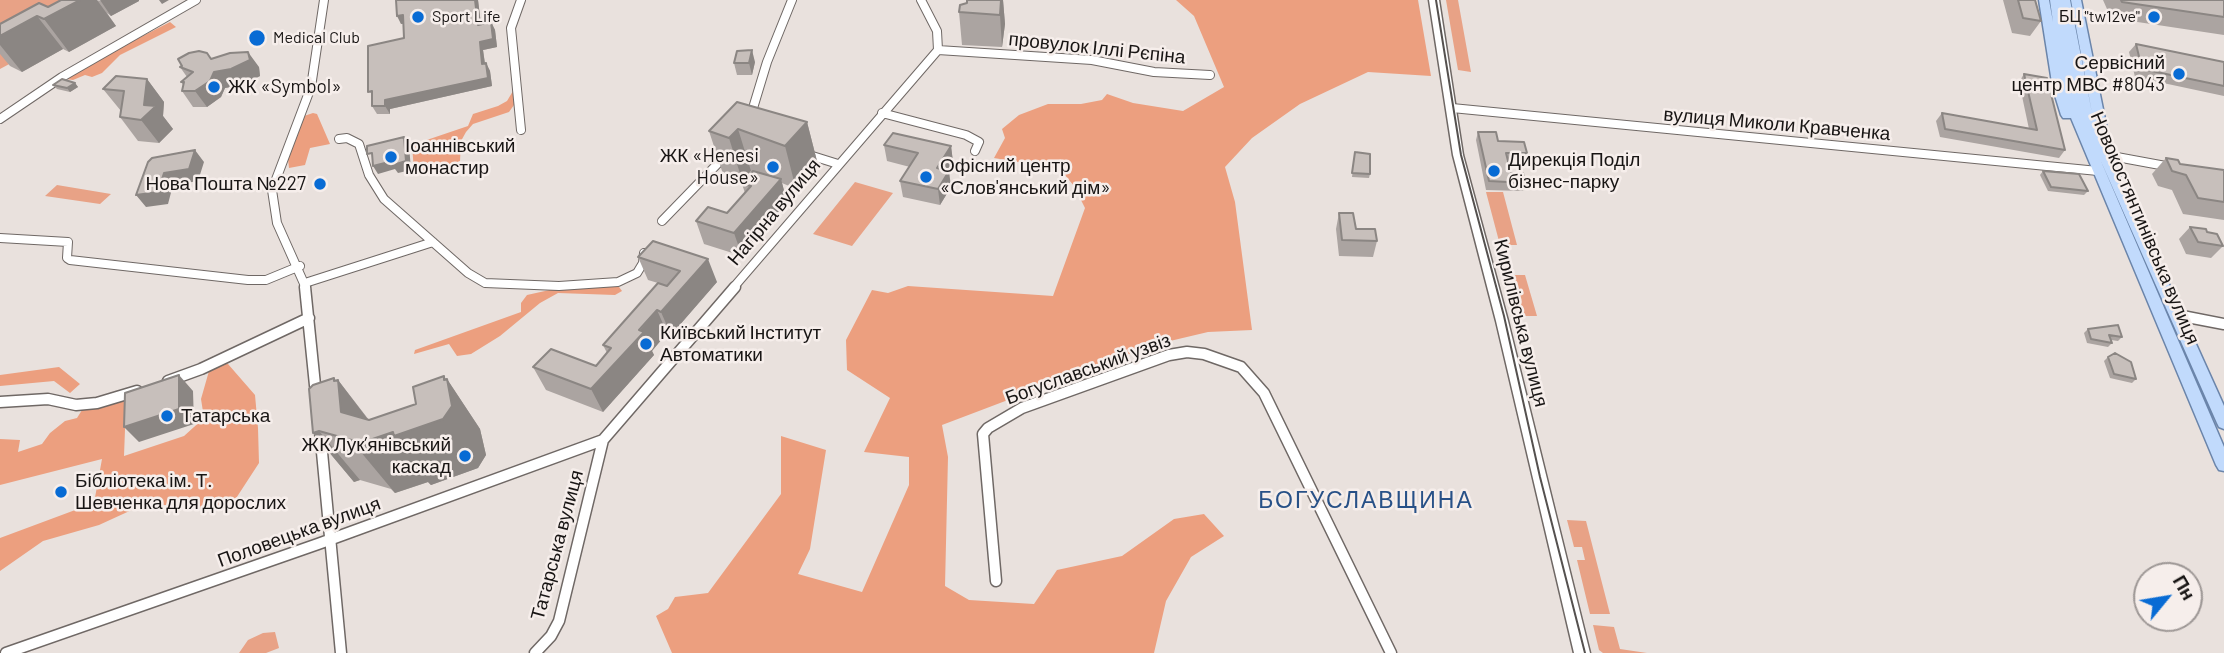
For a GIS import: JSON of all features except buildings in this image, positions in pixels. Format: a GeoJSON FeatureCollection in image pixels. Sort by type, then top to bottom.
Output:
{"type":"FeatureCollection","features":[{"type":"Feature","properties":{"kind":"main road","name":"Кирилівська вулиця"},"geometry":{"type":"LineString","coordinates":[[1434,0],[1458,155],[1502,321],[1582,653]]}},
{"type":"Feature","properties":{"kind":"main road"},"geometry":{"type":"LineString","coordinates":[[2044,0],[2062,102],[2071,124],[2098,149]]}},
{"type":"Feature","properties":{"kind":"main road","name":"Новокостянтинівська вулиця"},"geometry":{"type":"LineString","coordinates":[[2055,0],[2083,106],[2098,149],[2177,315],[2224,423]]}},
{"type":"Feature","properties":{"kind":"main road","name":"Новокостянтинівська вулиця"},"geometry":{"type":"LineString","coordinates":[[2065,0],[2068,50]]}},
{"type":"Feature","properties":{"kind":"main road"},"geometry":{"type":"LineString","coordinates":[[2076,0],[2098,149]]}},
{"type":"Feature","properties":{"kind":"main road","name":"Новокостянтинівська вулиця"},"geometry":{"type":"LineString","coordinates":[[2098,149],[2098,171],[2224,465]]}},
{"type":"Feature","properties":{"kind":"street"},"geometry":{"type":"LineString","coordinates":[[0,119],[62,77],[197,0]]}},
{"type":"Feature","properties":{"kind":"street"},"geometry":{"type":"LineString","coordinates":[[324,0],[311,87],[272,190],[277,223],[306,284],[341,653]]}},
{"type":"Feature","properties":{"kind":"street"},"geometry":{"type":"LineString","coordinates":[[521,0],[511,28],[521,130]]}},
{"type":"Feature","properties":{"kind":"street"},"geometry":{"type":"LineString","coordinates":[[748,123],[766,62],[792,0]]}},
{"type":"Feature","properties":{"kind":"street"},"geometry":{"type":"LineString","coordinates":[[921,0],[937,31],[938,50]]}},
{"type":"Feature","properties":{"kind":"street","name":"провулок Іллі Рєпіна"},"geometry":{"type":"LineString","coordinates":[[938,50],[1092,60],[1154,72],[1210,75]]}},
{"type":"Feature","properties":{"kind":"street","name":"Нагірна вулиця"},"geometry":{"type":"LineString","coordinates":[[603,440],[938,50]]}},
{"type":"Feature","properties":{"kind":"street","name":"вулиця Миколи Кравченка"},"geometry":{"type":"LineString","coordinates":[[1452,108],[2098,171]]}},
{"type":"Feature","properties":{"kind":"street"},"geometry":{"type":"LineString","coordinates":[[882,113],[966,135],[979,142],[975,151]]}},
{"type":"Feature","properties":{"kind":"street"},"geometry":{"type":"LineString","coordinates":[[338,139],[347,138],[359,144],[364,164],[376,188],[468,273],[485,283],[502,285],[618,282],[637,273],[643,263],[644,253]]}},
{"type":"Feature","properties":{"kind":"street"},"geometry":{"type":"LineString","coordinates":[[662,221],[734,147]]}},
{"type":"Feature","properties":{"kind":"street"},"geometry":{"type":"LineString","coordinates":[[2098,149],[2183,168]]}},
{"type":"Feature","properties":{"kind":"street"},"geometry":{"type":"LineString","coordinates":[[794,150],[838,164]]}},
{"type":"Feature","properties":{"kind":"street"},"geometry":{"type":"LineString","coordinates":[[0,238],[68,242],[67,258],[70,260],[248,280],[266,279],[300,267]]}},
{"type":"Feature","properties":{"kind":"street"},"geometry":{"type":"LineString","coordinates":[[306,284],[433,242]]}},
{"type":"Feature","properties":{"kind":"street"},"geometry":{"type":"LineString","coordinates":[[2177,315],[2224,324]]}},
{"type":"Feature","properties":{"kind":"street"},"geometry":{"type":"LineString","coordinates":[[0,402],[48,398],[76,405],[97,403],[201,369],[309,318]]}},
{"type":"Feature","properties":{"kind":"street","name":"Богуславський узвіз"},"geometry":{"type":"LineString","coordinates":[[996,581],[983,434],[988,428],[1022,408],[1169,355],[1186,352],[1204,355],[1241,366],[1264,393],[1391,653]]}},
{"type":"Feature","properties":{"kind":"street","name":"Половецька вулиця"},"geometry":{"type":"LineString","coordinates":[[6,653],[330,540],[603,440]]}},
{"type":"Feature","properties":{"kind":"street","name":"Татарська вулиця"},"geometry":{"type":"LineString","coordinates":[[535,653],[551,636],[559,621],[603,440]]}},
{"type":"Feature","properties":{"kind":"shaded area"},"geometry":{"type":"Polygon","coordinates":[[[0,0],[78,0],[67,33],[0,69],[0,0]]]}},
{"type":"Feature","properties":{"kind":"shaded area"},"geometry":{"type":"Polygon","coordinates":[[[1176,0],[1418,0],[1431,76],[1368,72],[1300,104],[1252,138],[1225,167],[1235,202],[1252,330],[1208,332],[1153,345],[942,425],[948,457],[945,586],[969,600],[1034,604],[1057,570],[1122,556],[1174,519],[1204,514],[1224,536],[1191,557],[1166,601],[1154,653],[672,653],[656,616],[668,609],[675,597],[708,593],[781,494],[781,436],[826,450],[810,549],[798,574],[862,592],[909,485],[909,457],[864,452],[890,398],[847,370],[846,340],[872,290],[888,293],[908,286],[1053,296],[1085,208],[1074,186],[1060,169],[994,158],[1005,138],[1002,129],[1019,115],[1048,104],[1081,104],[1102,100],[1107,94],[1133,103],[1183,111],[1224,87],[1194,16],[1176,0]]]}},
{"type":"Feature","properties":{"kind":"shaded area"},"geometry":{"type":"Polygon","coordinates":[[[1446,0],[1458,0],[1471,72],[1458,70],[1446,0]]]}},
{"type":"Feature","properties":{"kind":"shaded area"},"geometry":{"type":"Polygon","coordinates":[[[170,22],[176,27],[120,55],[102,73],[92,77],[85,75],[73,80],[66,79],[96,60],[170,22]]]}},
{"type":"Feature","properties":{"kind":"shaded area"},"geometry":{"type":"Polygon","coordinates":[[[513,91],[514,105],[509,112],[473,124],[466,132],[461,141],[460,161],[428,175],[417,175],[414,171],[412,145],[468,126],[473,114],[507,101],[513,91]]]}},
{"type":"Feature","properties":{"kind":"shaded area"},"geometry":{"type":"Polygon","coordinates":[[[317,114],[330,144],[310,148],[305,165],[289,168],[288,159],[304,116],[317,114]]]}},
{"type":"Feature","properties":{"kind":"shaded area"},"geometry":{"type":"Polygon","coordinates":[[[855,182],[893,193],[852,246],[813,234],[855,182]]]}},
{"type":"Feature","properties":{"kind":"shaded area"},"geometry":{"type":"Polygon","coordinates":[[[57,185],[111,194],[100,204],[45,196],[57,185]]]}},
{"type":"Feature","properties":{"kind":"shaded area"},"geometry":{"type":"Polygon","coordinates":[[[1486,192],[1503,192],[1517,245],[1500,245],[1486,192]]]}},
{"type":"Feature","properties":{"kind":"shaded area"},"geometry":{"type":"Polygon","coordinates":[[[1510,275],[1525,275],[1537,316],[1522,316],[1510,275]]]}},
{"type":"Feature","properties":{"kind":"shaded area"},"geometry":{"type":"Polygon","coordinates":[[[619,287],[622,291],[615,295],[558,293],[540,303],[500,336],[471,354],[457,356],[449,344],[414,354],[415,350],[521,312],[521,303],[527,295],[554,289],[619,287]]]}},
{"type":"Feature","properties":{"kind":"shaded area"},"geometry":{"type":"Polygon","coordinates":[[[222,363],[228,364],[255,395],[258,428],[259,463],[231,506],[201,509],[147,503],[99,525],[43,541],[0,571],[0,538],[94,503],[102,459],[0,485],[0,439],[20,440],[18,452],[42,444],[50,433],[65,421],[77,418],[82,410],[124,397],[124,456],[184,436],[204,418],[201,399],[209,371],[222,363]]]}},
{"type":"Feature","properties":{"kind":"shaded area"},"geometry":{"type":"Polygon","coordinates":[[[59,367],[80,384],[70,393],[54,381],[0,386],[0,375],[59,367]]]}},
{"type":"Feature","properties":{"kind":"shaded area"},"geometry":{"type":"Polygon","coordinates":[[[1567,520],[1586,521],[1610,614],[1590,614],[1577,560],[1585,560],[1582,547],[1574,547],[1567,520]]]}},
{"type":"Feature","properties":{"kind":"shaded area"},"geometry":{"type":"Polygon","coordinates":[[[1593,625],[1614,627],[1620,649],[1647,653],[1603,653],[1599,650],[1593,625]]]}},
{"type":"Feature","properties":{"kind":"shaded area"},"geometry":{"type":"Polygon","coordinates":[[[275,632],[279,648],[266,653],[239,653],[248,640],[263,633],[275,632]]]}},
{"type":"Feature","properties":{"kind":"tram line"},"geometry":{"type":"LineString","coordinates":[[1436,0],[1461,155],[1504,316],[1540,477],[1585,653]]}},
{"type":"Feature","properties":{"kind":"place","name":"Sport Life"},"geometry":{"type":"Point","coordinates":[418,17]}},
{"type":"Feature","properties":{"kind":"place","name":"БЦ \"tw12ve\""},"geometry":{"type":"Point","coordinates":[2154,17]}},
{"type":"Feature","properties":{"kind":"place","name":"Medical Club"},"geometry":{"type":"Point","coordinates":[257,38]}},
{"type":"Feature","properties":{"kind":"place","name":"Сервісний центр МВС #8043"},"geometry":{"type":"Point","coordinates":[2179,74]}},
{"type":"Feature","properties":{"kind":"place","name":"ЖК «Symbol»"},"geometry":{"type":"Point","coordinates":[214,87]}},
{"type":"Feature","properties":{"kind":"place","name":"Іоаннівський монастир"},"geometry":{"type":"Point","coordinates":[391,157]}},
{"type":"Feature","properties":{"kind":"place","name":"ЖК «Henesi House»"},"geometry":{"type":"Point","coordinates":[773,167]}},
{"type":"Feature","properties":{"kind":"place","name":"Дирекція Поділ бізнес-парку"},"geometry":{"type":"Point","coordinates":[1494,171]}},
{"type":"Feature","properties":{"kind":"place","name":"Офісний центр «Слов'янський дім»"},"geometry":{"type":"Point","coordinates":[926,177]}},
{"type":"Feature","properties":{"kind":"place","name":"Нова Пошта №227"},"geometry":{"type":"Point","coordinates":[320,184]}},
{"type":"Feature","properties":{"kind":"place","name":"Київський Інститут Автоматики"},"geometry":{"type":"Point","coordinates":[646,344]}},
{"type":"Feature","properties":{"kind":"place","name":"Татарська"},"geometry":{"type":"Point","coordinates":[167,416]}},
{"type":"Feature","properties":{"kind":"place","name":"ЖК Лук’янівський каскад"},"geometry":{"type":"Point","coordinates":[465,456]}},
{"type":"Feature","properties":{"kind":"place","name":"Бібліотека ім. Т. Шевченка для дорослих"},"geometry":{"type":"Point","coordinates":[61,492]}},
{"type":"Feature","properties":{"kind":"district","name":"БОГУСЛАВЩИНА"},"geometry":{"type":"Point","coordinates":[1366,500]}}]}
